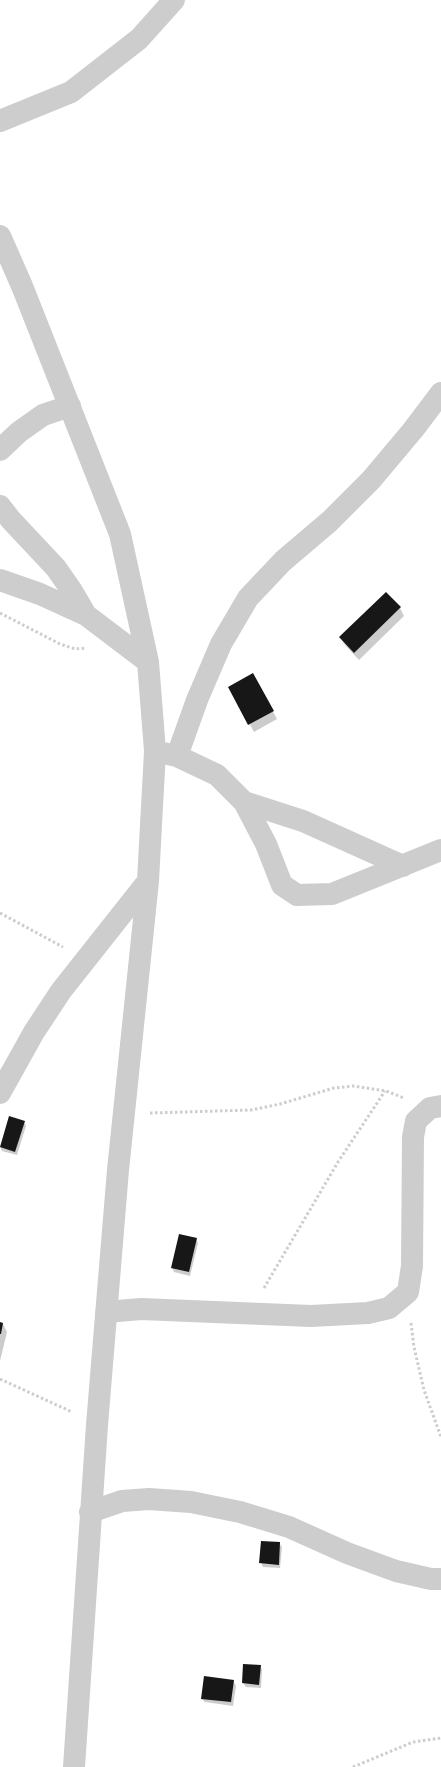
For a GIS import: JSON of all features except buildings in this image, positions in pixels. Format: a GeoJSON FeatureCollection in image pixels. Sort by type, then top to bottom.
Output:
{"type":"FeatureCollection","features":[{"type":"Feature","properties":{"kind":"street"},"geometry":{"type":"LineString","coordinates":[[0,121],[71,92],[139,39],[174,0]]}},
{"type":"Feature","properties":{"kind":"street"},"geometry":{"type":"LineString","coordinates":[[0,236],[22,286],[120,534],[148,662],[154,751],[148,881],[106,1312],[90,1512],[74,1767]]}},
{"type":"Feature","properties":{"kind":"street"},"geometry":{"type":"LineString","coordinates":[[177,756],[197,700],[222,644],[248,598],[283,561],[330,521],[371,480],[441,393]]}},
{"type":"Feature","properties":{"kind":"street"},"geometry":{"type":"LineString","coordinates":[[0,450],[19,432],[43,415],[70,406]]}},
{"type":"Feature","properties":{"kind":"street"},"geometry":{"type":"LineString","coordinates":[[0,506],[56,568],[86,615]]}},
{"type":"Feature","properties":{"kind":"street"},"geometry":{"type":"LineString","coordinates":[[0,580],[40,594],[86,615],[148,662]]}},
{"type":"Feature","properties":{"kind":"street"},"geometry":{"type":"LineString","coordinates":[[154,751],[177,756],[217,775],[244,802],[266,844],[282,885],[297,895],[332,894],[441,850]]}},
{"type":"Feature","properties":{"kind":"street"},"geometry":{"type":"LineString","coordinates":[[244,802],[303,821],[403,866]]}},
{"type":"Feature","properties":{"kind":"street"},"geometry":{"type":"LineString","coordinates":[[0,1093],[34,1032],[61,991],[148,881]]}},
{"type":"Feature","properties":{"kind":"street"},"geometry":{"type":"LineString","coordinates":[[106,1312],[141,1309],[311,1316],[368,1313],[389,1308],[408,1292],[412,1266],[413,1137],[416,1122],[436,1107]]}},
{"type":"Feature","properties":{"kind":"street"},"geometry":{"type":"LineString","coordinates":[[90,1512],[122,1501],[150,1499],[191,1502],[240,1512],[289,1527],[348,1553],[396,1571],[431,1579],[441,1579]]}},
{"type":"Feature","properties":{"kind":"path"},"geometry":{"type":"LineString","coordinates":[[0,613],[60,644],[75,648],[92,647],[114,637]]}},
{"type":"Feature","properties":{"kind":"path"},"geometry":{"type":"LineString","coordinates":[[0,913],[85,960]]}},
{"type":"Feature","properties":{"kind":"path"},"geometry":{"type":"LineString","coordinates":[[124,1114],[251,1110],[280,1104],[334,1088],[353,1086],[386,1091],[436,1107]]}},
{"type":"Feature","properties":{"kind":"path"},"geometry":{"type":"LineString","coordinates":[[250,1312],[333,1170],[386,1091]]}},
{"type":"Feature","properties":{"kind":"path"},"geometry":{"type":"LineString","coordinates":[[408,1292],[414,1347],[424,1390],[441,1437]]}},
{"type":"Feature","properties":{"kind":"path"},"geometry":{"type":"LineString","coordinates":[[0,1379],[54,1402],[97,1425]]}},
{"type":"Feature","properties":{"kind":"path"},"geometry":{"type":"LineString","coordinates":[[353,1767],[412,1742],[441,1738]]}}]}
